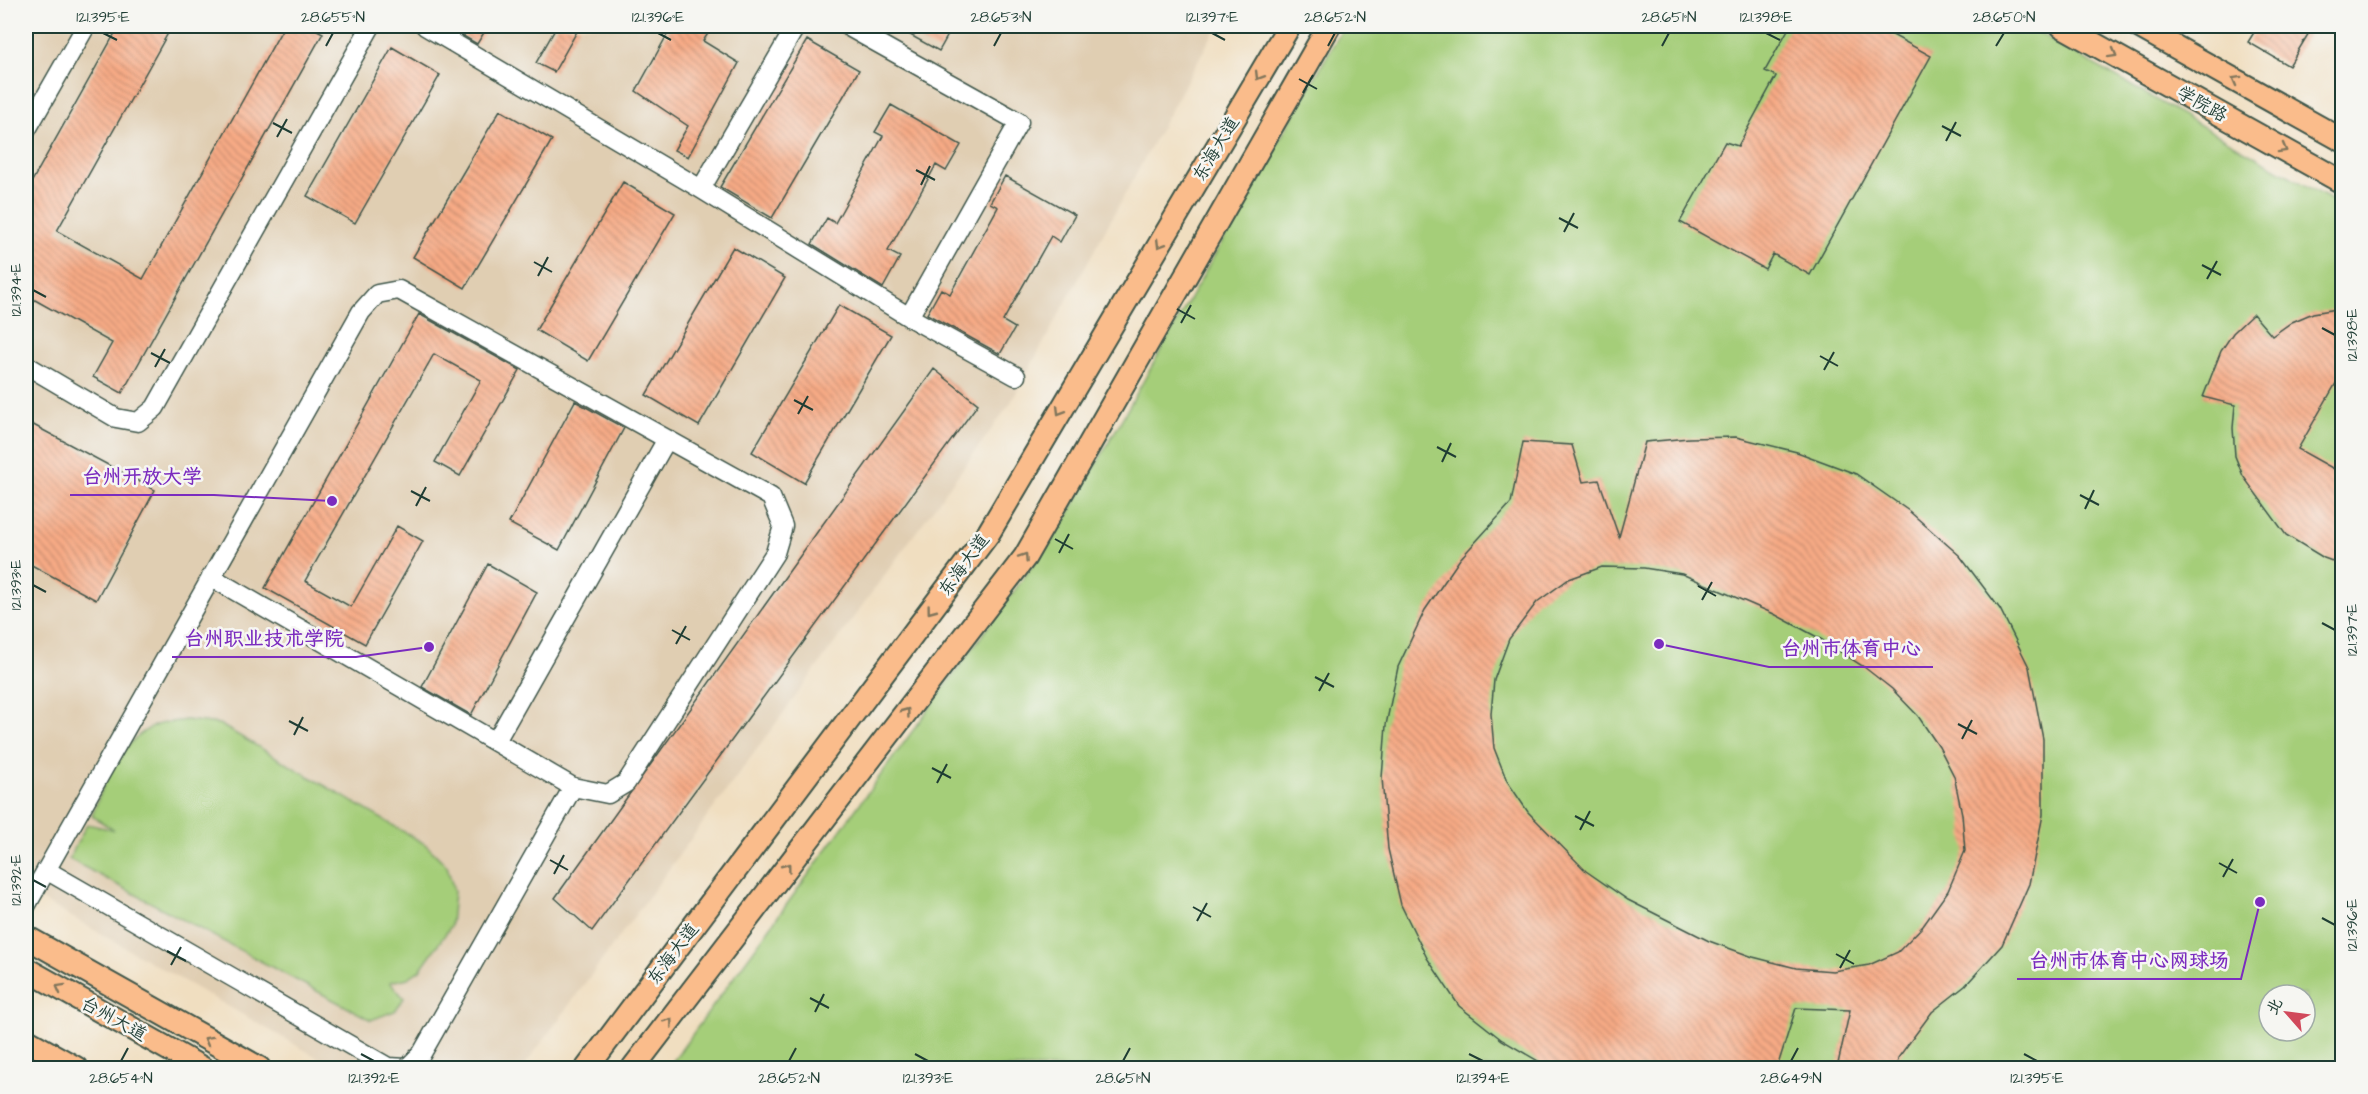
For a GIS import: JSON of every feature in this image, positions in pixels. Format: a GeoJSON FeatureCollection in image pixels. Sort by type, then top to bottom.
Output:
{"type":"FeatureCollection","features":[{"type":"Feature","properties":{"kind":"main road","name":"东海大道"},"geometry":{"type":"LineString","coordinates":[[587,1068],[988,534],[1289,26]]}},
{"type":"Feature","properties":{"kind":"main road","name":"东海大道"},"geometry":{"type":"LineString","coordinates":[[633,1068],[1025,557],[1329,26]]}},
{"type":"Feature","properties":{"kind":"main road","name":"学院路"},"geometry":{"type":"LineString","coordinates":[[2062,26],[2343,182]]}},
{"type":"Feature","properties":{"kind":"main road","name":"学院路"},"geometry":{"type":"LineString","coordinates":[[2138,26],[2162,31],[2343,140]]}},
{"type":"Feature","properties":{"kind":"main road"},"geometry":{"type":"LineString","coordinates":[[26,937],[259,1068]]}},
{"type":"Feature","properties":{"kind":"main road","name":"台州大道"},"geometry":{"type":"LineString","coordinates":[[26,969],[202,1068]]}},
{"type":"Feature","properties":{"kind":"main road"},"geometry":{"type":"LineString","coordinates":[[26,1040],[76,1068]]}},
{"type":"Feature","properties":{"kind":"lane"},"geometry":{"type":"LineString","coordinates":[[26,131],[86,26]]}},
{"type":"Feature","properties":{"kind":"lane"},"geometry":{"type":"LineString","coordinates":[[26,365],[116,418],[138,422],[155,408],[371,26]]}},
{"type":"Feature","properties":{"kind":"lane"},"geometry":{"type":"LineString","coordinates":[[425,26],[701,189],[909,317],[1016,376]]}},
{"type":"Feature","properties":{"kind":"lane"},"geometry":{"type":"LineString","coordinates":[[701,189],[796,26]]}},
{"type":"Feature","properties":{"kind":"lane"},"geometry":{"type":"LineString","coordinates":[[847,26],[1019,122],[909,317]]}},
{"type":"Feature","properties":{"kind":"lane"},"geometry":{"type":"LineString","coordinates":[[26,906],[360,312],[377,294],[399,290],[771,497],[783,526],[775,553],[626,783],[608,794],[573,787],[211,578]]}},
{"type":"Feature","properties":{"kind":"lane"},"geometry":{"type":"LineString","coordinates":[[496,741],[667,439]]}},
{"type":"Feature","properties":{"kind":"lane"},"geometry":{"type":"LineString","coordinates":[[46,870],[388,1067],[407,1068],[422,1053],[573,787]]}},
{"type":"Feature","properties":{"kind":"shaded area"},"geometry":{"type":"Polygon","coordinates":[[[26,26],[1217,26],[1010,404],[523,1068],[336,1068],[26,891],[26,26]]]}},
{"type":"Feature","properties":{"kind":"green space"},"geometry":{"type":"Polygon","coordinates":[[[1344,26],[2027,26],[2342,206],[2342,1068],[668,1068],[1062,525],[1344,26]]]}},
{"type":"Feature","properties":{"kind":"green space"},"geometry":{"type":"Polygon","coordinates":[[[186,720],[219,724],[425,844],[447,866],[454,891],[451,926],[420,970],[408,978],[390,982],[404,998],[395,1011],[371,1020],[69,859],[87,824],[114,830],[92,816],[108,776],[122,753],[141,734],[154,726],[186,720]]]}},
{"type":"Feature","properties":{"kind":"building"},"geometry":{"type":"Polygon","coordinates":[[[119,26],[172,26],[57,231],[143,279],[284,26],[309,26],[323,33],[122,393],[93,377],[112,343],[26,295],[26,192],[119,26]]]}},
{"type":"Feature","properties":{"kind":"building"},"geometry":{"type":"Polygon","coordinates":[[[446,26],[488,26],[477,44],[446,26]]]}},
{"type":"Feature","properties":{"kind":"building"},"geometry":{"type":"Polygon","coordinates":[[[557,26],[580,26],[554,72],[536,63],[557,26]]]}},
{"type":"Feature","properties":{"kind":"building"},"geometry":{"type":"Polygon","coordinates":[[[672,26],[713,26],[703,41],[739,63],[688,157],[674,150],[688,126],[636,91],[672,26]]]}},
{"type":"Feature","properties":{"kind":"building"},"geometry":{"type":"Polygon","coordinates":[[[894,26],[953,26],[939,51],[894,26]]]}},
{"type":"Feature","properties":{"kind":"building"},"geometry":{"type":"Polygon","coordinates":[[[1790,26],[1891,26],[1887,32],[1931,56],[1810,275],[1773,254],[1765,269],[1680,222],[1725,142],[1738,146],[1776,76],[1765,71],[1790,26]]]}},
{"type":"Feature","properties":{"kind":"building"},"geometry":{"type":"Polygon","coordinates":[[[2258,26],[2313,26],[2289,66],[2248,42],[2258,26]]]}},
{"type":"Feature","properties":{"kind":"building"},"geometry":{"type":"Polygon","coordinates":[[[807,40],[859,70],[772,218],[720,187],[807,40]]]}},
{"type":"Feature","properties":{"kind":"building"},"geometry":{"type":"Polygon","coordinates":[[[392,47],[440,75],[355,223],[307,196],[392,47]]]}},
{"type":"Feature","properties":{"kind":"building"},"geometry":{"type":"Polygon","coordinates":[[[891,105],[961,145],[946,171],[936,165],[888,251],[900,257],[883,288],[812,244],[827,218],[835,223],[883,136],[875,132],[891,105]]]}},
{"type":"Feature","properties":{"kind":"building"},"geometry":{"type":"Polygon","coordinates":[[[500,110],[552,140],[465,288],[413,257],[500,110]]]}},
{"type":"Feature","properties":{"kind":"building"},"geometry":{"type":"Polygon","coordinates":[[[1005,176],[1075,215],[1060,242],[1051,236],[1003,321],[1015,328],[1000,354],[927,314],[941,289],[950,294],[998,207],[990,203],[1005,176]]]}},
{"type":"Feature","properties":{"kind":"building"},"geometry":{"type":"Polygon","coordinates":[[[623,182],[675,213],[588,361],[536,330],[623,182]]]}},
{"type":"Feature","properties":{"kind":"building"},"geometry":{"type":"Polygon","coordinates":[[[733,247],[785,278],[699,426],[646,395],[733,247]]]}},
{"type":"Feature","properties":{"kind":"building"},"geometry":{"type":"Polygon","coordinates":[[[839,305],[891,335],[804,483],[752,452],[839,305]]]}},
{"type":"Feature","properties":{"kind":"building"},"geometry":{"type":"Polygon","coordinates":[[[2343,308],[2343,371],[2298,449],[2343,474],[2343,565],[2324,558],[2286,535],[2243,476],[2235,456],[2233,428],[2235,405],[2203,397],[2221,351],[2233,333],[2253,314],[2272,336],[2292,322],[2313,313],[2343,308]]]}},
{"type":"Feature","properties":{"kind":"building"},"geometry":{"type":"Polygon","coordinates":[[[419,314],[520,370],[460,476],[435,462],[481,380],[434,354],[305,581],[351,607],[397,526],[423,541],[365,644],[265,588],[419,314]]]}},
{"type":"Feature","properties":{"kind":"building"},"geometry":{"type":"Polygon","coordinates":[[[934,369],[978,404],[592,931],[555,898],[934,369]]]}},
{"type":"Feature","properties":{"kind":"building"},"geometry":{"type":"Polygon","coordinates":[[[575,401],[624,428],[559,550],[509,523],[575,401]]]}},
{"type":"Feature","properties":{"kind":"building"},"geometry":{"type":"Polygon","coordinates":[[[26,421],[155,490],[96,600],[26,562],[26,421]]]}},
{"type":"Feature","properties":{"kind":"building"},"geometry":{"type":"Polygon","coordinates":[[[1736,437],[1797,452],[1856,474],[1909,511],[1960,556],[2000,609],[2029,667],[2043,739],[2043,815],[2029,884],[2002,945],[1965,986],[1932,1012],[1898,1058],[1897,1068],[1837,1068],[1850,1010],[1796,1008],[1777,1068],[1550,1068],[1502,1040],[1459,1006],[1427,958],[1401,905],[1388,849],[1382,778],[1386,725],[1398,667],[1425,610],[1460,559],[1511,503],[1523,442],[1572,445],[1583,482],[1599,480],[1619,537],[1645,442],[1736,437]],[[1602,567],[1569,579],[1537,602],[1509,639],[1494,680],[1491,714],[1494,748],[1507,781],[1528,812],[1586,871],[1628,900],[1709,941],[1753,957],[1796,968],[1833,971],[1869,965],[1898,952],[1923,926],[1948,891],[1965,851],[1962,814],[1954,776],[1939,747],[1918,716],[1892,689],[1864,667],[1819,638],[1774,614],[1682,574],[1644,568],[1602,567]]]}},
{"type":"Feature","properties":{"kind":"building"},"geometry":{"type":"Polygon","coordinates":[[[488,564],[537,592],[471,715],[422,687],[488,564]]]}},
{"type":"Feature","properties":{"kind":"place","name":"台州开放大学"},"geometry":{"type":"Point","coordinates":[332,501]}},
{"type":"Feature","properties":{"kind":"place","name":"台州市体育中心"},"geometry":{"type":"Point","coordinates":[1659,644]}},
{"type":"Feature","properties":{"kind":"place","name":"台州职业技术学院"},"geometry":{"type":"Point","coordinates":[429,647]}},
{"type":"Feature","properties":{"kind":"place","name":"台州市体育中心网球场"},"geometry":{"type":"Point","coordinates":[2260,902]}}]}
